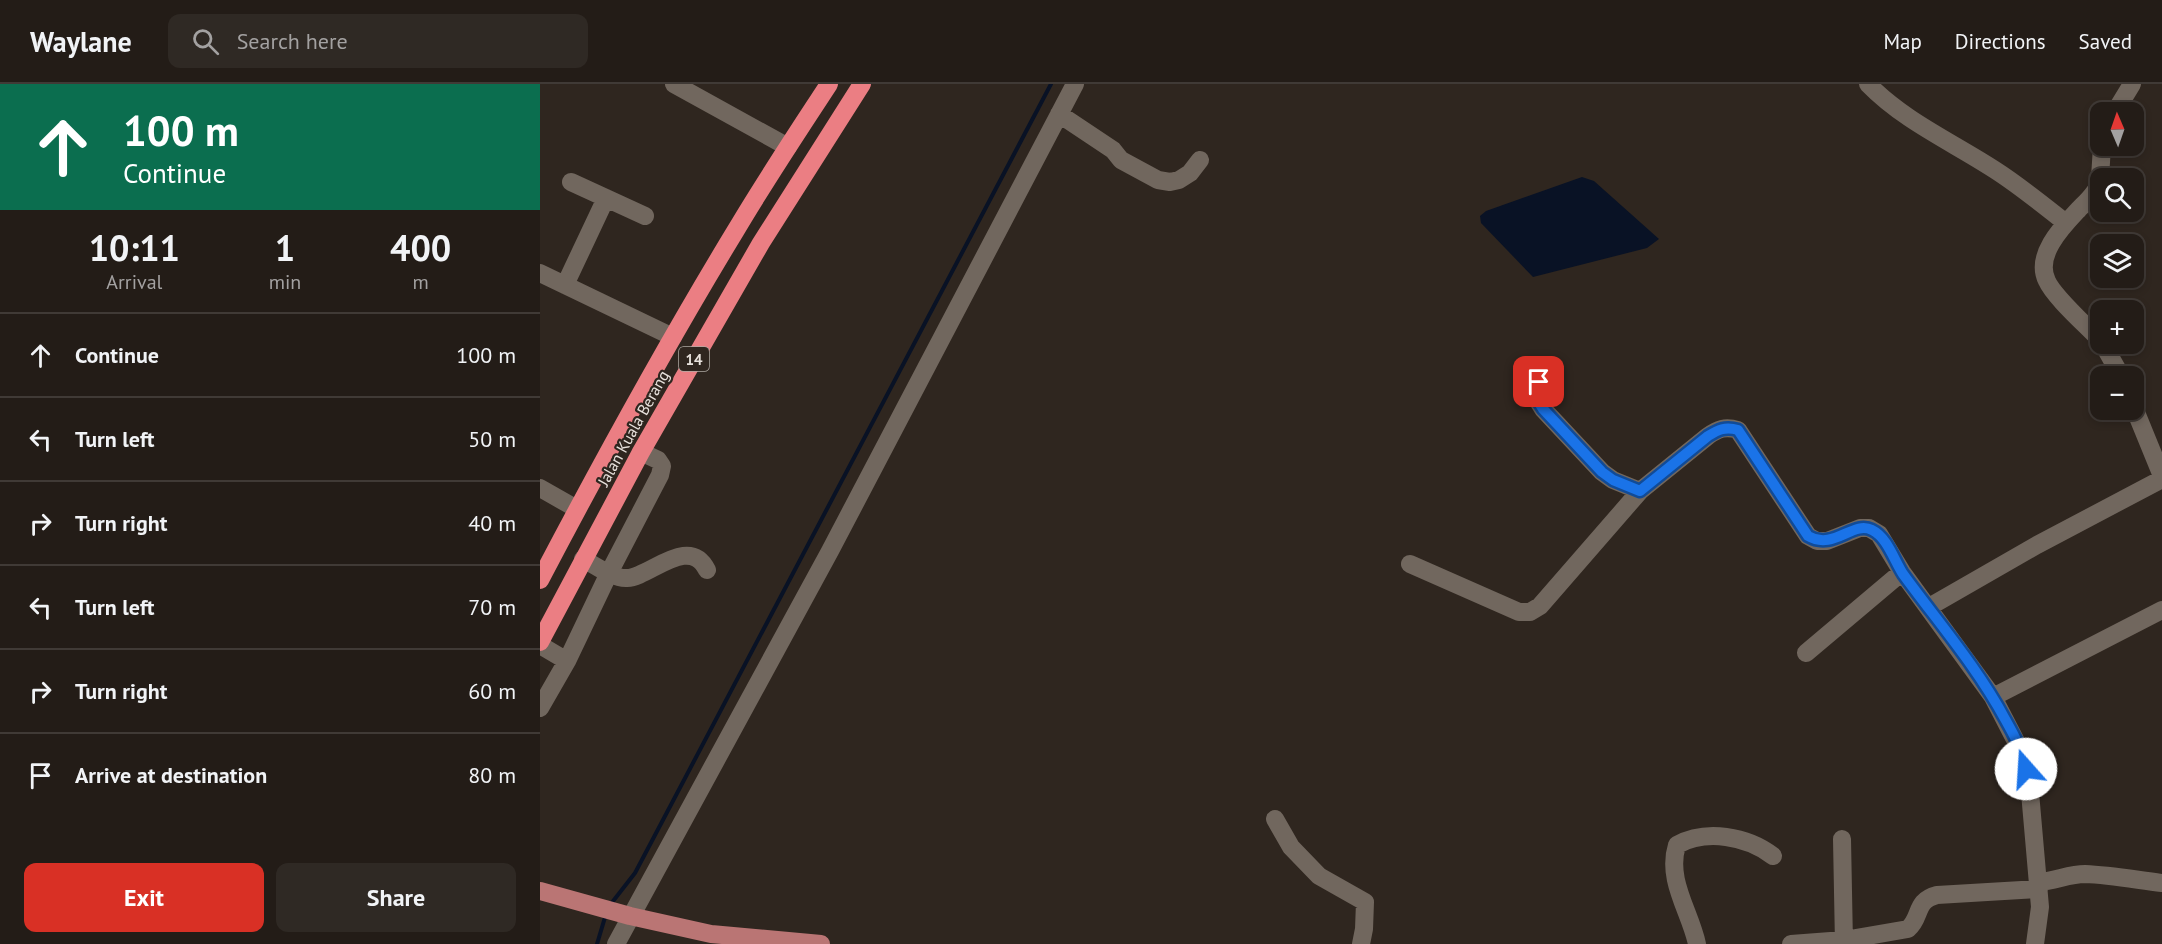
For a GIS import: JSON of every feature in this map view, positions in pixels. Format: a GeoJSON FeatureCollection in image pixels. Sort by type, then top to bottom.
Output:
{"type":"FeatureCollection","features":[{"type":"Feature","properties":{"kind":"highway","name":"Jalan Kuala Berang"},"geometry":{"type":"LineString","coordinates":[[540,580],[673,337],[736,230],[828,84]]}},
{"type":"Feature","properties":{"kind":"highway","name":"Jalan Kuala Berang"},"geometry":{"type":"LineString","coordinates":[[540,643],[641,452],[761,243],[862,84]]}},
{"type":"Feature","properties":{"kind":"main road"},"geometry":{"type":"LineString","coordinates":[[540,891],[709,939],[821,944]]}},
{"type":"Feature","properties":{"kind":"street"},"geometry":{"type":"LineString","coordinates":[[674,84],[788,147]]}},
{"type":"Feature","properties":{"kind":"street"},"geometry":{"type":"LineString","coordinates":[[616,944],[628,916],[830,551],[1075,84]]}},
{"type":"Feature","properties":{"kind":"street"},"geometry":{"type":"LineString","coordinates":[[1868,84],[1904,114],[1996,170],[2066,223]]}},
{"type":"Feature","properties":{"kind":"street"},"geometry":{"type":"LineString","coordinates":[[2121,102],[2132,84]]}},
{"type":"Feature","properties":{"kind":"street"},"geometry":{"type":"LineString","coordinates":[[1059,114],[1113,150],[1126,164],[1158,180],[1170,182],[1179,180],[1190,173],[1200,160]]}},
{"type":"Feature","properties":{"kind":"street"},"geometry":{"type":"LineString","coordinates":[[571,182],[645,216]]}},
{"type":"Feature","properties":{"kind":"street"},"geometry":{"type":"LineString","coordinates":[[565,285],[606,198]]}},
{"type":"Feature","properties":{"kind":"street"},"geometry":{"type":"LineString","coordinates":[[2090,198],[2066,223],[2044,259],[2046,281],[2090,329]]}},
{"type":"Feature","properties":{"kind":"street"},"geometry":{"type":"LineString","coordinates":[[540,273],[673,337]]}},
{"type":"Feature","properties":{"kind":"street"},"geometry":{"type":"LineString","coordinates":[[1539,382],[1538,401],[1543,409],[1602,472],[1613,480],[1640,491]]}},
{"type":"Feature","properties":{"kind":"street"},"geometry":{"type":"LineString","coordinates":[[1929,607],[2162,477],[2139,420]]}},
{"type":"Feature","properties":{"kind":"street"},"geometry":{"type":"LineString","coordinates":[[1410,564],[1519,612],[1530,612],[1539,606],[1640,491],[1719,429],[1730,427],[1738,430],[1808,536],[1817,542],[1827,541],[1860,528],[1869,528],[1879,534],[1902,572],[1994,697],[2024,757],[2029,781],[2038,886],[2038,927],[2035,944]]}},
{"type":"Feature","properties":{"kind":"street"},"geometry":{"type":"LineString","coordinates":[[540,708],[567,661],[660,475],[662,466],[658,460],[641,452]]}},
{"type":"Feature","properties":{"kind":"street"},"geometry":{"type":"LineString","coordinates":[[540,488],[577,509]]}},
{"type":"Feature","properties":{"kind":"street"},"geometry":{"type":"LineString","coordinates":[[583,559],[609,573],[627,579],[670,559],[683,556],[696,557],[703,562],[707,570]]}},
{"type":"Feature","properties":{"kind":"street"},"geometry":{"type":"LineString","coordinates":[[1806,653],[1902,572]]}},
{"type":"Feature","properties":{"kind":"street"},"geometry":{"type":"LineString","coordinates":[[1994,697],[2162,610]]}},
{"type":"Feature","properties":{"kind":"street"},"geometry":{"type":"LineString","coordinates":[[540,643],[567,661]]}},
{"type":"Feature","properties":{"kind":"street"},"geometry":{"type":"LineString","coordinates":[[1275,819],[1291,847],[1319,876],[1365,902],[1365,929],[1360,944]]}},
{"type":"Feature","properties":{"kind":"street"},"geometry":{"type":"LineString","coordinates":[[1697,944],[1676,881],[1673,856],[1677,845],[1697,838],[1733,838],[1761,847],[1773,856]]}},
{"type":"Feature","properties":{"kind":"street"},"geometry":{"type":"LineString","coordinates":[[1842,839],[1844,942]]}},
{"type":"Feature","properties":{"kind":"street"},"geometry":{"type":"LineString","coordinates":[[1791,944],[1844,942],[1908,929],[1914,924],[1922,902],[1928,897],[1937,895],[2038,886],[2067,876],[2085,874],[2162,883]]}},
{"type":"Feature","properties":{"kind":"water"},"geometry":{"type":"Polygon","coordinates":[[[1582,177],[1594,181],[1659,239],[1647,248],[1533,277],[1481,223],[1480,216],[1486,211],[1582,177]]]}},
{"type":"Feature","properties":{"kind":"waterway"},"geometry":{"type":"LineString","coordinates":[[610,905],[635,873],[1051,84]]}},
{"type":"Feature","properties":{"kind":"waterway"},"geometry":{"type":"LineString","coordinates":[[597,944],[606,914]]}},
{"type":"Feature","properties":{"kind":"route"},"geometry":{"type":"LineString","coordinates":[[1539,382],[1538,401],[1543,409],[1602,472],[1613,480],[1640,491],[1708,436],[1719,429],[1730,427],[1738,430],[1808,536],[1817,542],[1827,541],[1860,528],[1869,528],[1879,534],[1902,572],[1994,697],[2024,757],[2026,769]]}}]}
